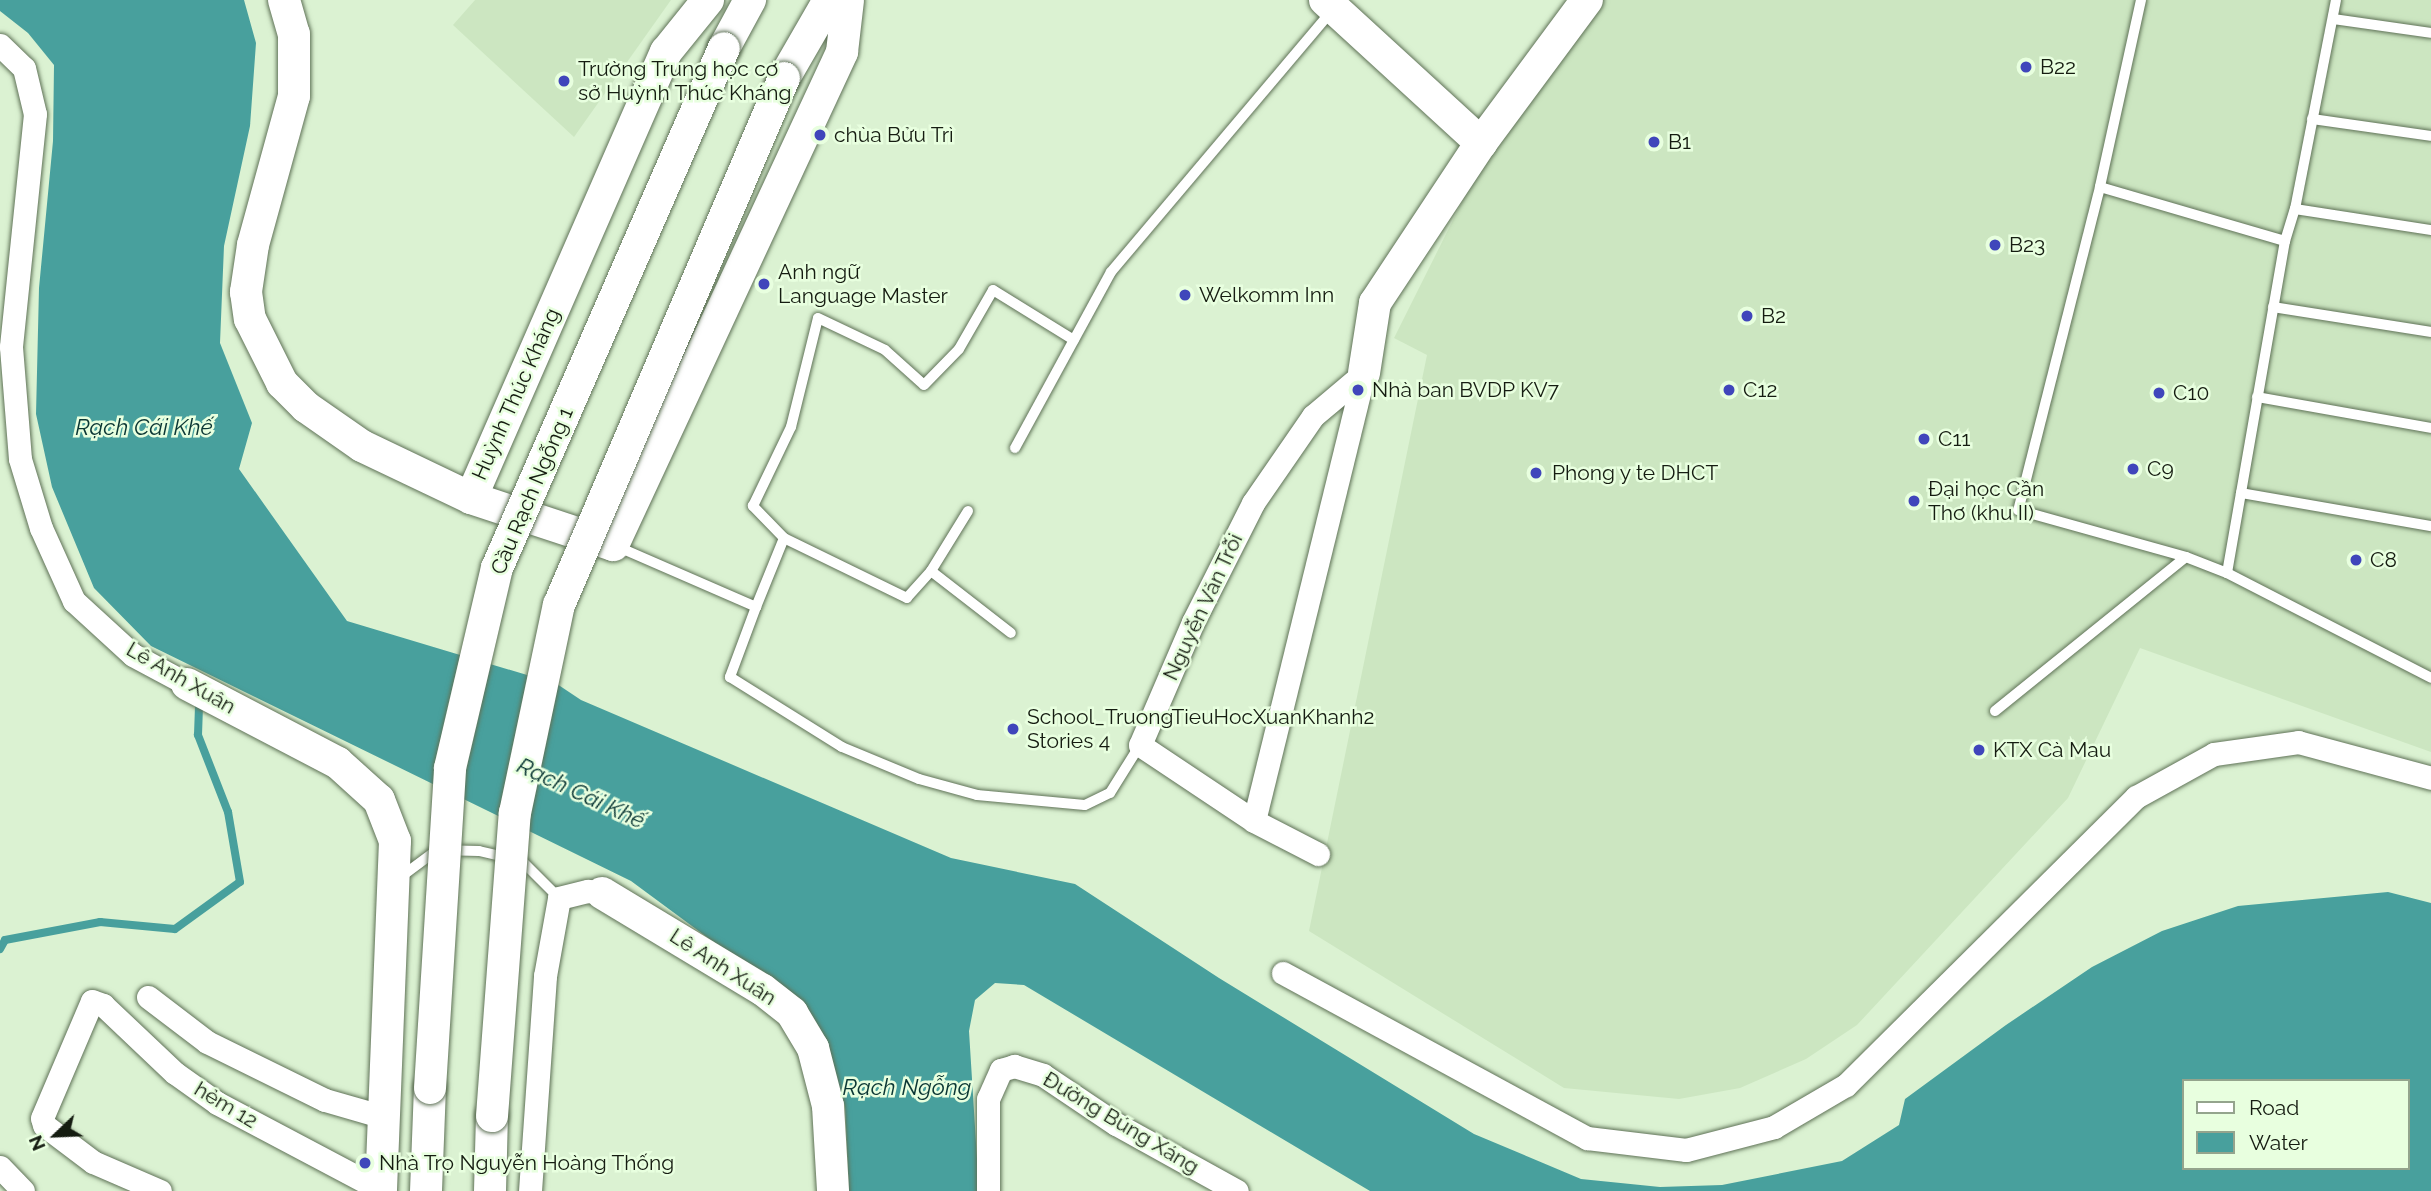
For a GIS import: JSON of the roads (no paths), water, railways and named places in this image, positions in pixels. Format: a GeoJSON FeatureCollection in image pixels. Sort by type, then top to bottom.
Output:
{"type":"FeatureCollection","features":[{"type":"Feature","properties":{"kind":"street","name":"Huỳnh Thúc Kháng"},"geometry":{"type":"LineString","coordinates":[[284,0],[295,34],[294,96],[253,245],[246,292],[250,319],[282,383],[306,407],[362,446],[471,499],[666,51],[708,0]]}},
{"type":"Feature","properties":{"kind":"street","name":"Cầu Rạch Ngỗng 1"},"geometry":{"type":"LineString","coordinates":[[426,1191],[450,768],[496,568],[724,48],[750,0]]}},
{"type":"Feature","properties":{"kind":"street"},"geometry":{"type":"LineString","coordinates":[[490,1191],[492,1115],[515,813],[559,605],[784,78],[829,0]]}},
{"type":"Feature","properties":{"kind":"street"},"geometry":{"type":"LineString","coordinates":[[471,499],[613,545],[842,52],[848,0]]}},
{"type":"Feature","properties":{"kind":"street"},"geometry":{"type":"LineString","coordinates":[[1254,821],[1364,373],[1375,303],[1481,143],[1587,0]]}},
{"type":"Feature","properties":{"kind":"street"},"geometry":{"type":"LineString","coordinates":[[1334,2],[1481,143]]}},
{"type":"Feature","properties":{"kind":"street","name":"Lê Anh Xuân"},"geometry":{"type":"LineString","coordinates":[[0,46],[24,68],[36,114],[11,347],[24,471],[41,528],[74,601],[134,655],[338,763],[380,800],[394,841],[381,1190]]}},
{"type":"Feature","properties":{"kind":"street","name":"Nguyễn Văn Trỗi"},"geometry":{"type":"LineString","coordinates":[[1140,745],[1193,622],[1253,503],[1313,416],[1364,373]]}},
{"type":"Feature","properties":{"kind":"street"},"geometry":{"type":"LineString","coordinates":[[1283,973],[1587,1138],[1686,1150],[1774,1127],[1846,1086],[2136,797],[2214,754],[2298,742],[2431,778]]}},
{"type":"Feature","properties":{"kind":"street"},"geometry":{"type":"LineString","coordinates":[[1140,745],[1254,821],[1318,854]]}},
{"type":"Feature","properties":{"kind":"street"},"geometry":{"type":"LineString","coordinates":[[530,1191],[545,976],[559,898],[588,891],[602,893]]}},
{"type":"Feature","properties":{"kind":"street","name":"Lê Anh Xuân"},"geometry":{"type":"LineString","coordinates":[[602,893],[764,990],[792,1013],[813,1048],[828,1106],[833,1191]]}},
{"type":"Feature","properties":{"kind":"street"},"geometry":{"type":"LineString","coordinates":[[148,997],[207,1042],[325,1100],[384,1117]]}},
{"type":"Feature","properties":{"kind":"street","name":"hẻm 12"},"geometry":{"type":"LineString","coordinates":[[159,1191],[93,1162],[44,1125],[42,1118],[89,1003],[103,1005],[175,1073],[217,1103],[381,1190]]}},
{"type":"Feature","properties":{"kind":"street","name":"Đường Búng Xáng"},"geometry":{"type":"LineString","coordinates":[[988,1191],[988,1099],[1001,1069],[1014,1066],[1043,1075],[1116,1124],[1237,1191]]}},
{"type":"Feature","properties":{"kind":"street"},"geometry":{"type":"LineString","coordinates":[[0,1167],[23,1191]]}},
{"type":"Feature","properties":{"kind":"lane"},"geometry":{"type":"LineString","coordinates":[[2141,0],[2100,187],[2018,510],[2186,558],[2227,573],[2431,678]]}},
{"type":"Feature","properties":{"kind":"lane"},"geometry":{"type":"LineString","coordinates":[[2227,573],[2285,241],[2295,209],[2336,0]]}},
{"type":"Feature","properties":{"kind":"lane"},"geometry":{"type":"LineString","coordinates":[[1014,448],[1111,272],[1334,2]]}},
{"type":"Feature","properties":{"kind":"lane"},"geometry":{"type":"LineString","coordinates":[[2333,19],[2431,33]]}},
{"type":"Feature","properties":{"kind":"lane"},"geometry":{"type":"LineString","coordinates":[[2312,120],[2431,136]]}},
{"type":"Feature","properties":{"kind":"lane"},"geometry":{"type":"LineString","coordinates":[[2100,187],[2285,241]]}},
{"type":"Feature","properties":{"kind":"lane"},"geometry":{"type":"LineString","coordinates":[[2295,209],[2431,230]]}},
{"type":"Feature","properties":{"kind":"lane"},"geometry":{"type":"LineString","coordinates":[[968,511],[931,571],[907,598],[784,538],[753,506],[790,427],[818,318],[885,350],[924,385],[959,349],[993,290],[1074,340]]}},
{"type":"Feature","properties":{"kind":"lane"},"geometry":{"type":"LineString","coordinates":[[2273,307],[2431,332]]}},
{"type":"Feature","properties":{"kind":"lane"},"geometry":{"type":"LineString","coordinates":[[2257,397],[2431,428]]}},
{"type":"Feature","properties":{"kind":"lane"},"geometry":{"type":"LineString","coordinates":[[2241,493],[2431,526]]}},
{"type":"Feature","properties":{"kind":"lane"},"geometry":{"type":"LineString","coordinates":[[784,538],[730,677],[842,747],[919,779],[977,795],[1085,805],[1110,793],[1140,745]]}},
{"type":"Feature","properties":{"kind":"lane"},"geometry":{"type":"LineString","coordinates":[[613,545],[756,607]]}},
{"type":"Feature","properties":{"kind":"lane"},"geometry":{"type":"LineString","coordinates":[[1996,711],[2186,558]]}},
{"type":"Feature","properties":{"kind":"lane"},"geometry":{"type":"LineString","coordinates":[[931,571],[1011,633]]}},
{"type":"Feature","properties":{"kind":"lane"},"geometry":{"type":"LineString","coordinates":[[394,887],[407,869],[437,850],[479,851],[522,861],[559,898]]}},
{"type":"Feature","properties":{"kind":"water"},"geometry":{"type":"Polygon","coordinates":[[[0,0],[244,0],[256,43],[250,126],[224,246],[220,343],[252,423],[239,469],[347,621],[557,684],[581,700],[951,858],[1075,884],[1219,978],[1474,1134],[1581,1179],[1660,1187],[1722,1185],[1842,1161],[1899,1125],[1905,1099],[2006,1025],[2092,967],[2162,931],[2238,906],[2388,892],[2431,903],[2431,1191],[1370,1191],[1024,985],[995,983],[975,1000],[969,1031],[979,1191],[849,1191],[845,1106],[825,1047],[792,1000],[631,881],[151,646],[94,588],[52,487],[36,414],[39,288],[53,141],[54,65],[28,33],[0,11],[0,0]]]}},
{"type":"Feature","properties":{"kind":"waterway"},"geometry":{"type":"LineString","coordinates":[[0,949],[5,940],[100,922],[175,929],[240,882],[228,812],[198,735],[199,699]]}},
{"type":"Feature","properties":{"kind":"place","name":"B22"},"geometry":{"type":"Point","coordinates":[2026,67]}},
{"type":"Feature","properties":{"kind":"place","name":"Trường Trung học cơ sở Huỳnh Thúc Kháng"},"geometry":{"type":"Point","coordinates":[564,81]}},
{"type":"Feature","properties":{"kind":"place","name":"chùa Bửu Trì"},"geometry":{"type":"Point","coordinates":[820,135]}},
{"type":"Feature","properties":{"kind":"place","name":"B1"},"geometry":{"type":"Point","coordinates":[1654,142]}},
{"type":"Feature","properties":{"kind":"place","name":"B23"},"geometry":{"type":"Point","coordinates":[1995,245]}},
{"type":"Feature","properties":{"kind":"place","name":"Anh ngữ Language Master"},"geometry":{"type":"Point","coordinates":[764,284]}},
{"type":"Feature","properties":{"kind":"place","name":"Welkomm Inn"},"geometry":{"type":"Point","coordinates":[1185,295]}},
{"type":"Feature","properties":{"kind":"place","name":"B2"},"geometry":{"type":"Point","coordinates":[1747,316]}},
{"type":"Feature","properties":{"kind":"place","name":"Nhà ban BVDP KV7"},"geometry":{"type":"Point","coordinates":[1358,390]}},
{"type":"Feature","properties":{"kind":"place","name":"C12"},"geometry":{"type":"Point","coordinates":[1729,390]}},
{"type":"Feature","properties":{"kind":"place","name":"C10"},"geometry":{"type":"Point","coordinates":[2159,393]}},
{"type":"Feature","properties":{"kind":"place","name":"C11"},"geometry":{"type":"Point","coordinates":[1924,439]}},
{"type":"Feature","properties":{"kind":"place","name":"C9"},"geometry":{"type":"Point","coordinates":[2133,469]}},
{"type":"Feature","properties":{"kind":"place","name":"Phong y te DHCT"},"geometry":{"type":"Point","coordinates":[1536,473]}},
{"type":"Feature","properties":{"kind":"place","name":"Đại học Cần Thơ (khu II)"},"geometry":{"type":"Point","coordinates":[1914,501]}},
{"type":"Feature","properties":{"kind":"place","name":"C8"},"geometry":{"type":"Point","coordinates":[2356,560]}},
{"type":"Feature","properties":{"kind":"place","name":"School_TruongTieuHocXuanKhanh2 Stories 4"},"geometry":{"type":"Point","coordinates":[1013,729]}},
{"type":"Feature","properties":{"kind":"place","name":"KTX Cà Mau"},"geometry":{"type":"Point","coordinates":[1979,750]}},
{"type":"Feature","properties":{"kind":"place","name":"Nhà Trọ Nguyễn Hoàng Thống"},"geometry":{"type":"Point","coordinates":[365,1163]}},
{"type":"Feature","properties":{"kind":"water label","name":"Rạch Cái Khế"},"geometry":{"type":"Point","coordinates":[144,427]}},
{"type":"Feature","properties":{"kind":"water label","name":"Rạch Cái Khế"},"geometry":{"type":"Point","coordinates":[581,793]}},
{"type":"Feature","properties":{"kind":"water label","name":"Rạch Ngỗng"},"geometry":{"type":"Point","coordinates":[907,1087]}}]}
